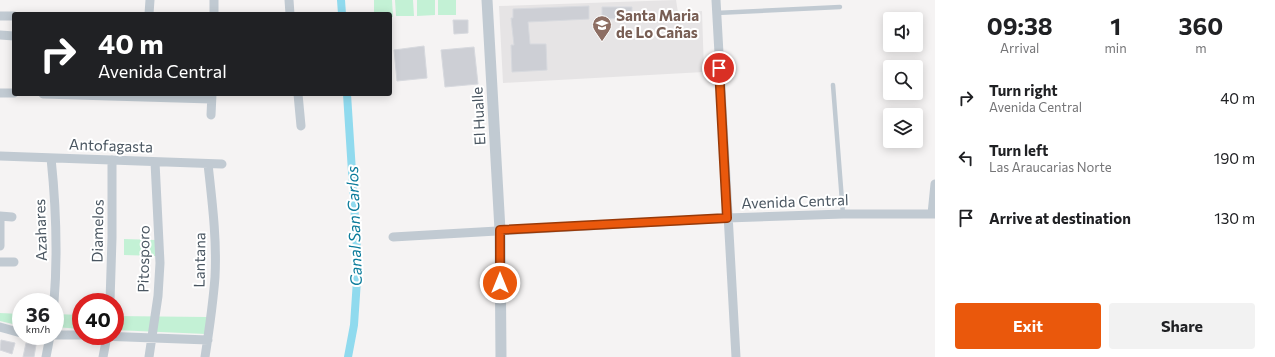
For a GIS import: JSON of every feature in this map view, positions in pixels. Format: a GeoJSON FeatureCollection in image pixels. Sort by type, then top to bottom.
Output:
{"type":"FeatureCollection","features":[{"type":"Feature","properties":{"kind":"street"},"geometry":{"type":"LineString","coordinates":[[149,12],[150,0]]}},
{"type":"Feature","properties":{"kind":"street"},"geometry":{"type":"LineString","coordinates":[[214,0],[214,12]]}},
{"type":"Feature","properties":{"kind":"street"},"geometry":{"type":"LineString","coordinates":[[289,0],[290,12]]}},
{"type":"Feature","properties":{"kind":"street","name":"El Hualle"},"geometry":{"type":"LineString","coordinates":[[487,0],[500,230],[501,357]]}},
{"type":"Feature","properties":{"kind":"street"},"geometry":{"type":"LineString","coordinates":[[716,0],[727,218],[736,357]]}},
{"type":"Feature","properties":{"kind":"street"},"geometry":{"type":"LineString","coordinates":[[0,16],[12,16]]}},
{"type":"Feature","properties":{"kind":"street"},"geometry":{"type":"LineString","coordinates":[[0,35],[12,36]]}},
{"type":"Feature","properties":{"kind":"street"},"geometry":{"type":"LineString","coordinates":[[0,93],[12,93]]}},
{"type":"Feature","properties":{"kind":"street"},"geometry":{"type":"LineString","coordinates":[[147,96],[212,97],[211,115]]}},
{"type":"Feature","properties":{"kind":"street"},"geometry":{"type":"LineString","coordinates":[[298,96],[301,126]]}},
{"type":"Feature","properties":{"kind":"street","name":"Antofagasta"},"geometry":{"type":"LineString","coordinates":[[0,156],[222,164]]}},
{"type":"Feature","properties":{"kind":"street","name":"Azahares"},"geometry":{"type":"LineString","coordinates":[[51,158],[57,225],[57,260],[55,293]]}},
{"type":"Feature","properties":{"kind":"street","name":"Diamelos"},"geometry":{"type":"LineString","coordinates":[[110,293],[112,160]]}},
{"type":"Feature","properties":{"kind":"street","name":"Pitosporo"},"geometry":{"type":"LineString","coordinates":[[149,357],[158,296],[160,263],[155,162]]}},
{"type":"Feature","properties":{"kind":"street","name":"Lantana"},"geometry":{"type":"LineString","coordinates":[[205,357],[214,293],[215,259],[214,223],[208,164]]}},
{"type":"Feature","properties":{"kind":"street"},"geometry":{"type":"LineString","coordinates":[[933,214],[935,184]]}},
{"type":"Feature","properties":{"kind":"street","name":"Avenida Central"},"geometry":{"type":"LineString","coordinates":[[393,237],[727,218],[843,214],[933,214]]}},
{"type":"Feature","properties":{"kind":"street"},"geometry":{"type":"LineString","coordinates":[[0,246],[0,216],[12,217]]}},
{"type":"Feature","properties":{"kind":"street"},"geometry":{"type":"LineString","coordinates":[[0,262],[14,262]]}},
{"type":"Feature","properties":{"kind":"street"},"geometry":{"type":"LineString","coordinates":[[0,327],[12,330]]}},
{"type":"Feature","properties":{"kind":"street"},"geometry":{"type":"LineString","coordinates":[[124,336],[208,340]]}},
{"type":"Feature","properties":{"kind":"street"},"geometry":{"type":"LineString","coordinates":[[46,357],[48,345]]}},
{"type":"Feature","properties":{"kind":"street"},"geometry":{"type":"LineString","coordinates":[[103,357],[105,345]]}},
{"type":"Feature","properties":{"kind":"lane"},"geometry":{"type":"LineString","coordinates":[[716,13],[840,7]]}},
{"type":"Feature","properties":{"kind":"lane"},"geometry":{"type":"LineString","coordinates":[[833,85],[843,214]]}},
{"type":"Feature","properties":{"kind":"shaded area","name":"Santa Maria de Lo Cañas"},"geometry":{"type":"Polygon","coordinates":[[[676,0],[678,13],[702,11],[704,72],[503,83],[499,6],[676,0]]]}},
{"type":"Feature","properties":{"kind":"green space"},"geometry":{"type":"Polygon","coordinates":[[[374,0],[392,0],[393,17],[392,12],[374,12],[374,0]]]}},
{"type":"Feature","properties":{"kind":"green space"},"geometry":{"type":"Polygon","coordinates":[[[395,0],[413,0],[414,16],[396,16],[395,0]]]}},
{"type":"Feature","properties":{"kind":"green space"},"geometry":{"type":"Polygon","coordinates":[[[417,0],[435,0],[435,15],[417,16],[417,0]]]}},
{"type":"Feature","properties":{"kind":"green space"},"geometry":{"type":"Polygon","coordinates":[[[438,0],[456,0],[456,15],[438,15],[438,0]]]}},
{"type":"Feature","properties":{"kind":"green space"},"geometry":{"type":"Polygon","coordinates":[[[124,239],[156,240],[156,256],[124,255],[124,239]]]}},
{"type":"Feature","properties":{"kind":"green space"},"geometry":{"type":"Polygon","coordinates":[[[0,313],[12,314],[12,324],[0,321],[0,313]]]}},
{"type":"Feature","properties":{"kind":"green space"},"geometry":{"type":"Polygon","coordinates":[[[64,314],[72,315],[72,328],[64,328],[64,314]]]}},
{"type":"Feature","properties":{"kind":"green space"},"geometry":{"type":"Polygon","coordinates":[[[124,316],[207,317],[206,334],[124,330],[124,316]]]}},
{"type":"Feature","properties":{"kind":"building"},"geometry":{"type":"Polygon","coordinates":[[[589,6],[589,19],[528,22],[530,44],[546,44],[547,70],[512,72],[511,45],[514,45],[511,18],[513,18],[513,9],[589,6]]]}},
{"type":"Feature","properties":{"kind":"building"},"geometry":{"type":"Polygon","coordinates":[[[602,7],[632,7],[632,18],[602,19],[602,7]]]}},
{"type":"Feature","properties":{"kind":"building"},"geometry":{"type":"Polygon","coordinates":[[[453,20],[468,20],[468,33],[454,34],[453,20]]]}},
{"type":"Feature","properties":{"kind":"building"},"geometry":{"type":"Polygon","coordinates":[[[424,46],[427,78],[397,81],[394,50],[424,46]]]}},
{"type":"Feature","properties":{"kind":"building"},"geometry":{"type":"Polygon","coordinates":[[[474,47],[478,84],[445,87],[441,50],[474,47]]]}},
{"type":"Feature","properties":{"kind":"building"},"geometry":{"type":"Polygon","coordinates":[[[1,340],[12,342],[12,345],[14,345],[12,354],[0,350],[1,340]]]}},
{"type":"Feature","properties":{"kind":"building"},"geometry":{"type":"Polygon","coordinates":[[[26,345],[36,345],[34,357],[23,357],[26,345]]]}},
{"type":"Feature","properties":{"kind":"waterway","name":"Canal San Carlos"},"geometry":{"type":"LineString","coordinates":[[341,0],[342,12]]}},
{"type":"Feature","properties":{"kind":"waterway","name":"Canal San Carlos"},"geometry":{"type":"LineString","coordinates":[[347,96],[358,265],[354,325],[348,357]]}},
{"type":"Feature","properties":{"kind":"place","name":"Santa Maria de Lo Cañas"},"geometry":{"type":"Point","coordinates":[602,42]}},
{"type":"Feature","properties":{"kind":"route"},"geometry":{"type":"LineString","coordinates":[[500,283],[500,230],[727,218],[719,68]]}}]}
